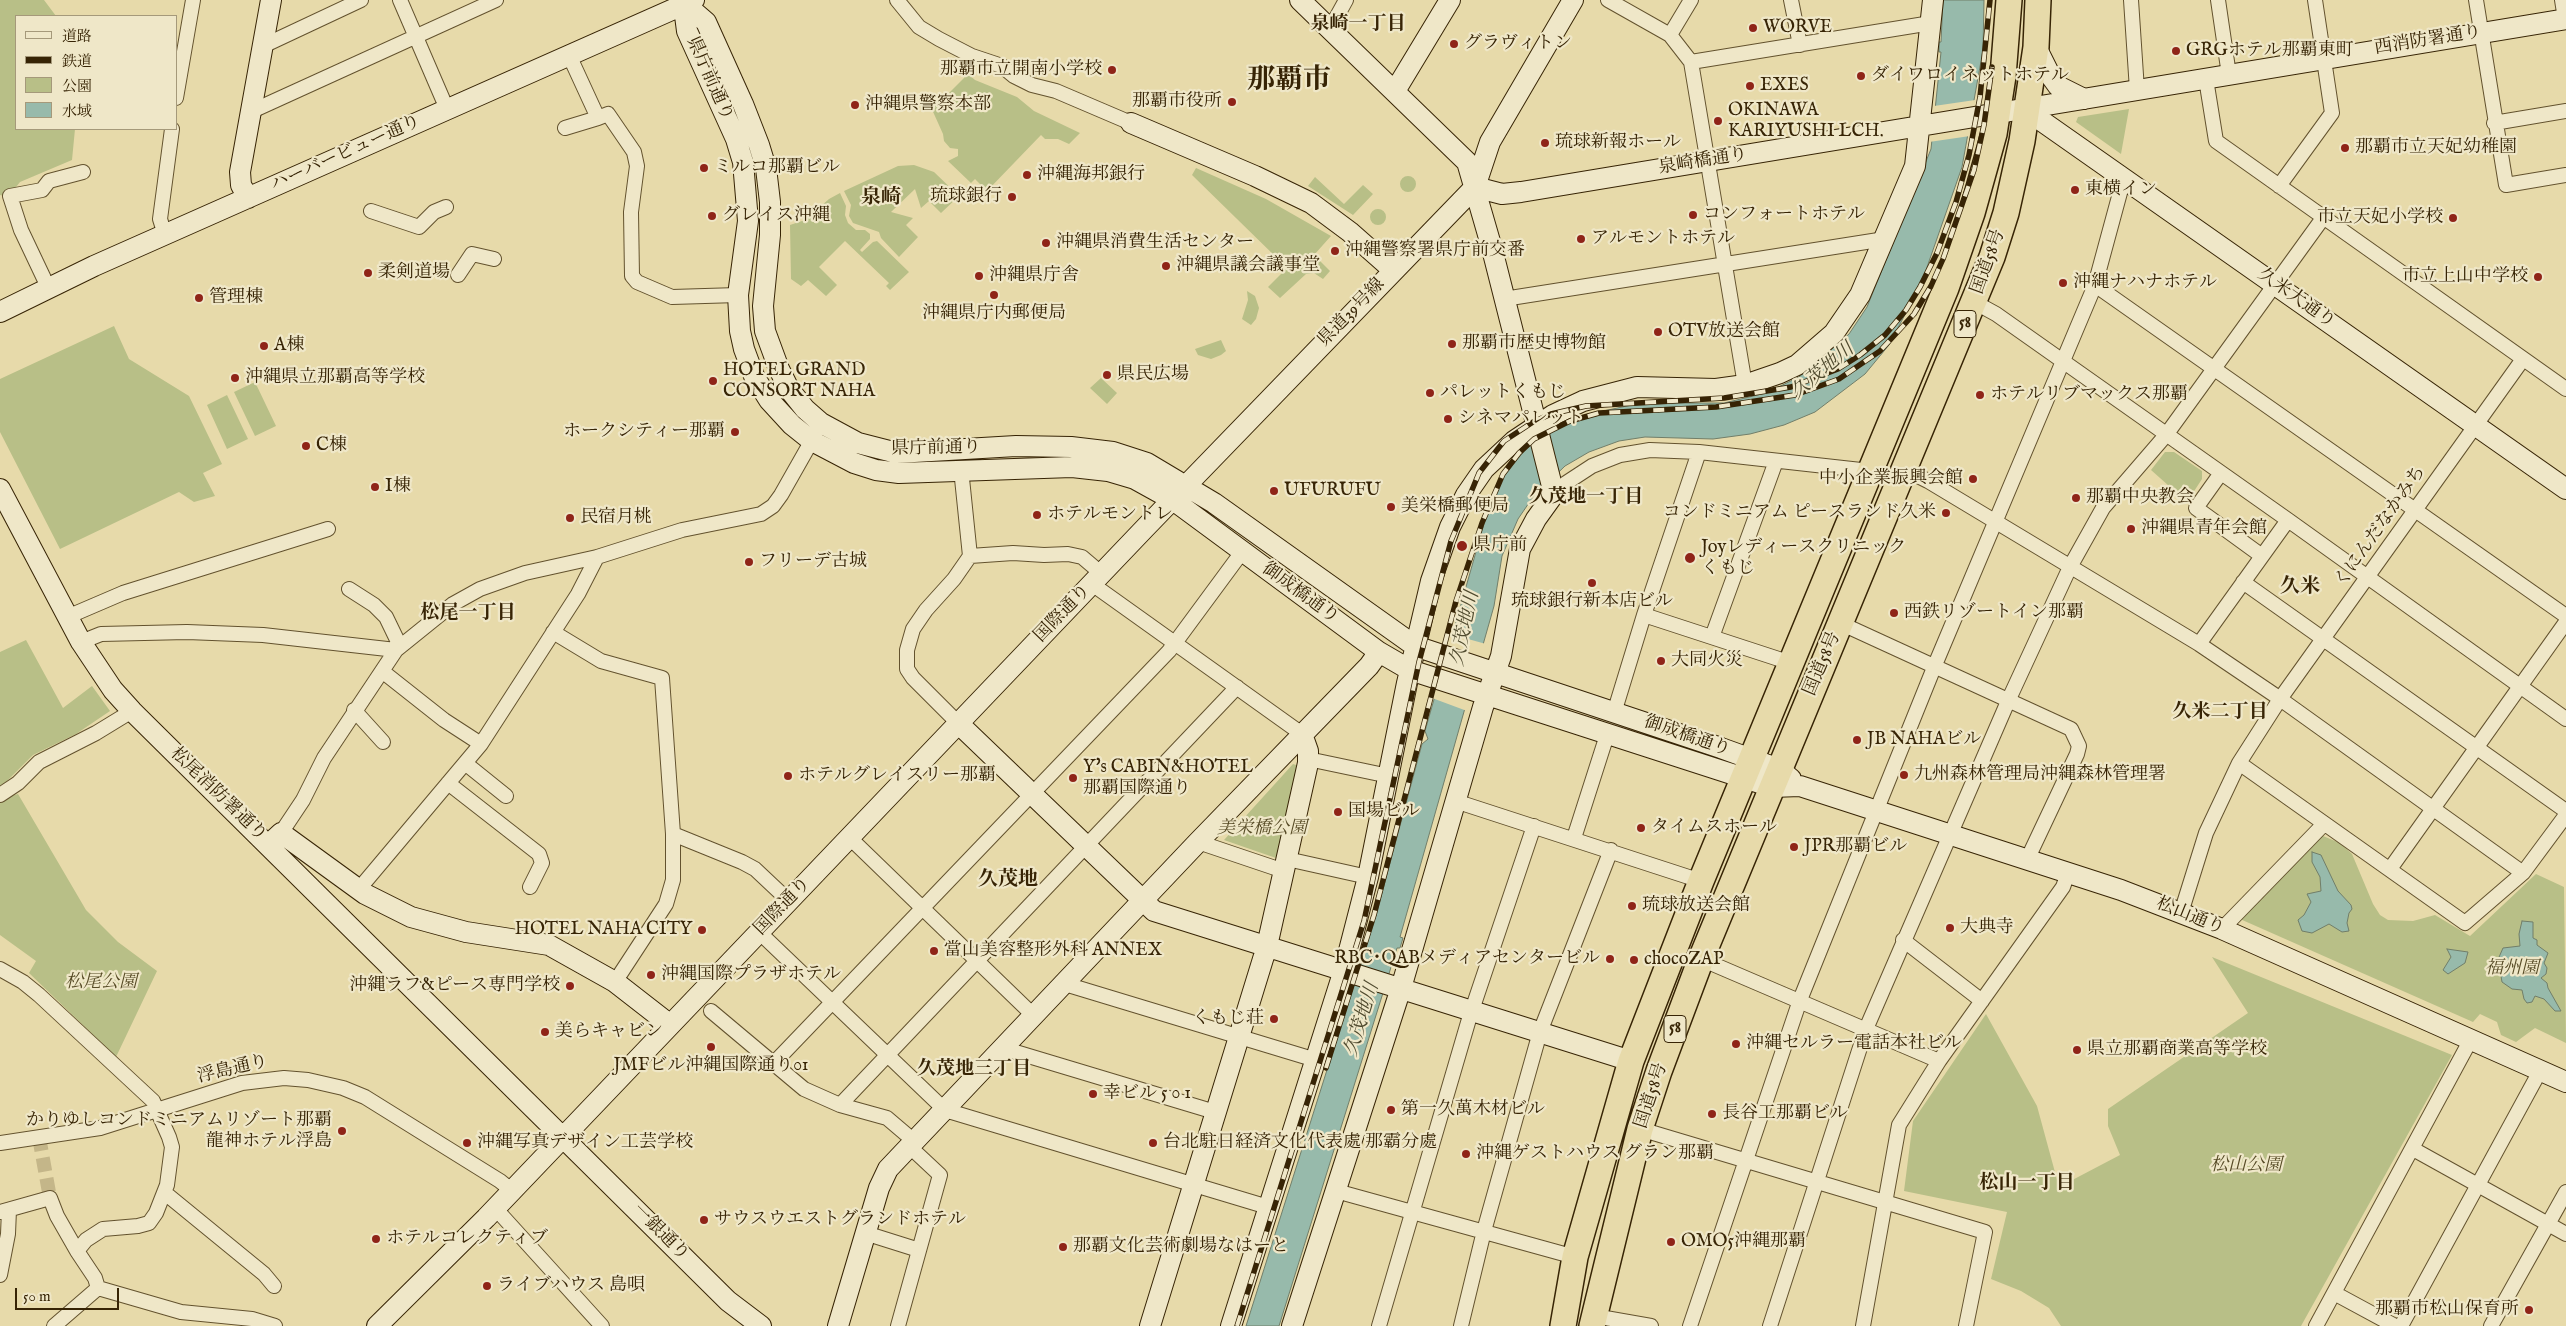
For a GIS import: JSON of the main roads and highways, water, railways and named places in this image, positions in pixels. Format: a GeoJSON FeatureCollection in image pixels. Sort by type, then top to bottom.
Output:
{"type":"FeatureCollection","features":[{"type":"Feature","properties":{"kind":"highway","name":"国道58号"},"geometry":{"type":"LineString","coordinates":[[1563,1326],[1575,1257],[1631,1061],[1701,881],[1960,250],[1984,174],[1997,115],[2003,76],[2009,0]]}},
{"type":"Feature","properties":{"kind":"highway","name":"国道58号"},"geometry":{"type":"LineString","coordinates":[[1593,1321],[1640,1129],[1701,959],[1974,302],[2006,213],[2036,47],[2038,0]]}},
{"type":"Feature","properties":{"kind":"water","name":"久茂地川"},"geometry":{"type":"Polygon","coordinates":[[[1943,0],[1984,0],[1983,50],[1962,167],[1926,270],[1889,345],[1865,374],[1815,412],[1784,425],[1750,434],[1713,439],[1645,437],[1619,441],[1589,452],[1565,466],[1533,497],[1518,519],[1502,556],[1494,606],[1400,937],[1403,938],[1400,948],[1397,948],[1279,1326],[1246,1326],[1376,915],[1422,744],[1428,739],[1425,731],[1491,499],[1501,479],[1526,449],[1554,426],[1575,417],[1641,403],[1724,403],[1766,393],[1799,377],[1849,334],[1867,307],[1931,149],[1941,52],[1939,52],[1939,42],[1941,42],[1943,0]]]}},
{"type":"Feature","properties":{"kind":"water"},"geometry":{"type":"Polygon","coordinates":[[[2312,852],[2321,855],[2338,891],[2351,905],[2352,909],[2347,923],[2349,931],[2342,932],[2329,924],[2312,933],[2302,931],[2298,920],[2304,915],[2311,902],[2307,894],[2321,891],[2320,877],[2312,862],[2312,852]]]}},
{"type":"Feature","properties":{"kind":"water"},"geometry":{"type":"Polygon","coordinates":[[[2522,921],[2533,922],[2533,938],[2537,940],[2537,945],[2548,953],[2544,963],[2547,968],[2546,974],[2541,978],[2547,983],[2561,1011],[2555,1011],[2544,999],[2535,996],[2532,1002],[2527,1003],[2522,990],[2512,989],[2502,982],[2500,970],[2496,964],[2503,948],[2520,946],[2519,934],[2522,921]]]}},
{"type":"Feature","properties":{"kind":"water"},"geometry":{"type":"Polygon","coordinates":[[[2447,949],[2468,952],[2465,963],[2448,974],[2443,970],[2451,957],[2447,949]]]}},
{"type":"Feature","properties":{"kind":"tunnel"},"geometry":{"type":"LineString","coordinates":[[39,1137],[50,1198]]}},
{"type":"Feature","properties":{"kind":"railway"},"geometry":{"type":"LineString","coordinates":[[1237,1326],[1364,921],[1419,662],[1451,541],[1479,473],[1504,441],[1533,422],[1551,414],[1586,406],[1724,398],[1791,387],[1838,369],[1860,355],[1885,335],[1906,310],[1920,287],[1937,253],[1956,202],[1969,155],[1980,97],[1990,0]]}},
{"type":"Feature","properties":{"kind":"railway"},"geometry":{"type":"LineString","coordinates":[[1326,1068],[1374,915],[1456,601],[1482,523],[1503,474],[1519,453],[1534,439],[1570,421],[1599,413],[1716,407],[1795,395],[1839,379],[1880,351],[1914,314],[1931,286],[1943,259],[1974,170],[1984,125],[1992,67]]}},
{"type":"Feature","properties":{"kind":"place","name":"WORVE"},"geometry":{"type":"Point","coordinates":[1753,28]}},
{"type":"Feature","properties":{"kind":"place","name":"グラヴィトン"},"geometry":{"type":"Point","coordinates":[1454,44]}},
{"type":"Feature","properties":{"kind":"place","name":"GRGホテル那覇東町"},"geometry":{"type":"Point","coordinates":[2176,51]}},
{"type":"Feature","properties":{"kind":"place","name":"那覇市立開南小学校"},"geometry":{"type":"Point","coordinates":[1112,70]}},
{"type":"Feature","properties":{"kind":"place","name":"ダイワロイネットホテル"},"geometry":{"type":"Point","coordinates":[1861,76]}},
{"type":"Feature","properties":{"kind":"place","name":"EXES"},"geometry":{"type":"Point","coordinates":[1750,86]}},
{"type":"Feature","properties":{"kind":"place","name":"那覇市役所"},"geometry":{"type":"Point","coordinates":[1232,102]}},
{"type":"Feature","properties":{"kind":"place","name":"沖縄県警察本部"},"geometry":{"type":"Point","coordinates":[855,105]}},
{"type":"Feature","properties":{"kind":"place","name":"OKINAWA KARIYUSHI LCH."},"geometry":{"type":"Point","coordinates":[1718,121]}},
{"type":"Feature","properties":{"kind":"place","name":"琉球新報ホール"},"geometry":{"type":"Point","coordinates":[1545,143]}},
{"type":"Feature","properties":{"kind":"place","name":"那覇市立天妃幼稚園"},"geometry":{"type":"Point","coordinates":[2345,148]}},
{"type":"Feature","properties":{"kind":"place","name":"ミルコ那覇ビル"},"geometry":{"type":"Point","coordinates":[704,168]}},
{"type":"Feature","properties":{"kind":"place","name":"沖縄海邦銀行"},"geometry":{"type":"Point","coordinates":[1027,175]}},
{"type":"Feature","properties":{"kind":"place","name":"東横イン"},"geometry":{"type":"Point","coordinates":[2075,190]}},
{"type":"Feature","properties":{"kind":"place","name":"琉球銀行"},"geometry":{"type":"Point","coordinates":[1012,197]}},
{"type":"Feature","properties":{"kind":"place","name":"コンフォートホテル"},"geometry":{"type":"Point","coordinates":[1693,215]}},
{"type":"Feature","properties":{"kind":"place","name":"グレイス沖縄"},"geometry":{"type":"Point","coordinates":[712,216]}},
{"type":"Feature","properties":{"kind":"place","name":"市立天妃小学校"},"geometry":{"type":"Point","coordinates":[2453,218]}},
{"type":"Feature","properties":{"kind":"place","name":"アルモントホテル"},"geometry":{"type":"Point","coordinates":[1581,239]}},
{"type":"Feature","properties":{"kind":"place","name":"沖縄県消費生活センター"},"geometry":{"type":"Point","coordinates":[1046,243]}},
{"type":"Feature","properties":{"kind":"place","name":"沖縄警察署県庁前交番"},"geometry":{"type":"Point","coordinates":[1335,251]}},
{"type":"Feature","properties":{"kind":"place","name":"沖縄県議会議事堂"},"geometry":{"type":"Point","coordinates":[1166,266]}},
{"type":"Feature","properties":{"kind":"place","name":"柔剣道場"},"geometry":{"type":"Point","coordinates":[368,273]}},
{"type":"Feature","properties":{"kind":"place","name":"沖縄県庁舎"},"geometry":{"type":"Point","coordinates":[979,276]}},
{"type":"Feature","properties":{"kind":"place","name":"市立上山中学校"},"geometry":{"type":"Point","coordinates":[2538,277]}},
{"type":"Feature","properties":{"kind":"place","name":"沖縄ナハナホテル"},"geometry":{"type":"Point","coordinates":[2063,283]}},
{"type":"Feature","properties":{"kind":"place","name":"沖縄県庁内郵便局"},"geometry":{"type":"Point","coordinates":[994,295]}},
{"type":"Feature","properties":{"kind":"place","name":"管理棟"},"geometry":{"type":"Point","coordinates":[199,298]}},
{"type":"Feature","properties":{"kind":"place","name":"OTV放送会館"},"geometry":{"type":"Point","coordinates":[1658,332]}},
{"type":"Feature","properties":{"kind":"place","name":"那覇市歴史博物館"},"geometry":{"type":"Point","coordinates":[1452,344]}},
{"type":"Feature","properties":{"kind":"place","name":"A棟"},"geometry":{"type":"Point","coordinates":[264,346]}},
{"type":"Feature","properties":{"kind":"place","name":"県民広場"},"geometry":{"type":"Point","coordinates":[1107,375]}},
{"type":"Feature","properties":{"kind":"place","name":"沖縄県立那覇高等学校"},"geometry":{"type":"Point","coordinates":[235,378]}},
{"type":"Feature","properties":{"kind":"place","name":"HOTEL GRAND CONSORT NAHA"},"geometry":{"type":"Point","coordinates":[713,381]}},
{"type":"Feature","properties":{"kind":"place","name":"パレットくもじ"},"geometry":{"type":"Point","coordinates":[1430,393]}},
{"type":"Feature","properties":{"kind":"place","name":"ホテルリブマックス那覇"},"geometry":{"type":"Point","coordinates":[1980,395]}},
{"type":"Feature","properties":{"kind":"place","name":"シネマパレット"},"geometry":{"type":"Point","coordinates":[1448,419]}},
{"type":"Feature","properties":{"kind":"place","name":"ホークシティー那覇"},"geometry":{"type":"Point","coordinates":[735,432]}},
{"type":"Feature","properties":{"kind":"place","name":"C棟"},"geometry":{"type":"Point","coordinates":[306,446]}},
{"type":"Feature","properties":{"kind":"place","name":"中小企業振興会館"},"geometry":{"type":"Point","coordinates":[1973,479]}},
{"type":"Feature","properties":{"kind":"place","name":"I棟"},"geometry":{"type":"Point","coordinates":[375,487]}},
{"type":"Feature","properties":{"kind":"place","name":"UFURUFU"},"geometry":{"type":"Point","coordinates":[1274,491]}},
{"type":"Feature","properties":{"kind":"place","name":"那覇中央教会"},"geometry":{"type":"Point","coordinates":[2076,498]}},
{"type":"Feature","properties":{"kind":"place","name":"美栄橋郵便局"},"geometry":{"type":"Point","coordinates":[1391,507]}},
{"type":"Feature","properties":{"kind":"place","name":"コンドミニアム ピースランド久米"},"geometry":{"type":"Point","coordinates":[1946,513]}},
{"type":"Feature","properties":{"kind":"place","name":"ホテルモントレ"},"geometry":{"type":"Point","coordinates":[1037,515]}},
{"type":"Feature","properties":{"kind":"place","name":"民宿月桃"},"geometry":{"type":"Point","coordinates":[570,518]}},
{"type":"Feature","properties":{"kind":"place","name":"沖縄県青年会館"},"geometry":{"type":"Point","coordinates":[2131,529]}},
{"type":"Feature","properties":{"kind":"place","name":"県庁前"},"geometry":{"type":"Point","coordinates":[1462,546]}},
{"type":"Feature","properties":{"kind":"place","name":"Joyレディースクリニック くもじ"},"geometry":{"type":"Point","coordinates":[1690,558]}},
{"type":"Feature","properties":{"kind":"place","name":"フリーデ古城"},"geometry":{"type":"Point","coordinates":[749,562]}},
{"type":"Feature","properties":{"kind":"place","name":"琉球銀行新本店ビル"},"geometry":{"type":"Point","coordinates":[1592,583]}},
{"type":"Feature","properties":{"kind":"place","name":"西鉄リゾートイン那覇"},"geometry":{"type":"Point","coordinates":[1894,613]}},
{"type":"Feature","properties":{"kind":"place","name":"大同火災"},"geometry":{"type":"Point","coordinates":[1661,661]}},
{"type":"Feature","properties":{"kind":"place","name":"JB NAHAビル"},"geometry":{"type":"Point","coordinates":[1857,740]}},
{"type":"Feature","properties":{"kind":"place","name":"九州森林管理局沖縄森林管理署"},"geometry":{"type":"Point","coordinates":[1904,775]}},
{"type":"Feature","properties":{"kind":"place","name":"ホテルグレイスリー那覇"},"geometry":{"type":"Point","coordinates":[788,776]}},
{"type":"Feature","properties":{"kind":"place","name":"Y's CABIN&HOTEL 那覇国際通り"},"geometry":{"type":"Point","coordinates":[1073,778]}},
{"type":"Feature","properties":{"kind":"place","name":"国場ビル"},"geometry":{"type":"Point","coordinates":[1338,812]}},
{"type":"Feature","properties":{"kind":"place","name":"タイムスホール"},"geometry":{"type":"Point","coordinates":[1641,828]}},
{"type":"Feature","properties":{"kind":"place","name":"JPR那覇ビル"},"geometry":{"type":"Point","coordinates":[1794,847]}},
{"type":"Feature","properties":{"kind":"place","name":"琉球放送会館"},"geometry":{"type":"Point","coordinates":[1632,906]}},
{"type":"Feature","properties":{"kind":"place","name":"大典寺"},"geometry":{"type":"Point","coordinates":[1950,928]}},
{"type":"Feature","properties":{"kind":"place","name":"HOTEL NAHA CITY"},"geometry":{"type":"Point","coordinates":[702,930]}},
{"type":"Feature","properties":{"kind":"place","name":"當山美容整形外科 ANNEX"},"geometry":{"type":"Point","coordinates":[934,951]}},
{"type":"Feature","properties":{"kind":"place","name":"RBC･QABメディアセンタービル"},"geometry":{"type":"Point","coordinates":[1610,959]}},
{"type":"Feature","properties":{"kind":"place","name":"chocoZAP"},"geometry":{"type":"Point","coordinates":[1634,960]}},
{"type":"Feature","properties":{"kind":"place","name":"沖縄国際プラザホテル"},"geometry":{"type":"Point","coordinates":[651,975]}},
{"type":"Feature","properties":{"kind":"place","name":"沖縄ラフ&ピース専門学校"},"geometry":{"type":"Point","coordinates":[570,986]}},
{"type":"Feature","properties":{"kind":"place","name":"くもじ荘"},"geometry":{"type":"Point","coordinates":[1274,1019]}},
{"type":"Feature","properties":{"kind":"place","name":"美らキャビン"},"geometry":{"type":"Point","coordinates":[545,1032]}},
{"type":"Feature","properties":{"kind":"place","name":"沖縄セルラー電話本社ビル"},"geometry":{"type":"Point","coordinates":[1736,1044]}},
{"type":"Feature","properties":{"kind":"place","name":"JMFビル沖縄国際通り01"},"geometry":{"type":"Point","coordinates":[711,1047]}},
{"type":"Feature","properties":{"kind":"place","name":"県立那覇商業高等学校"},"geometry":{"type":"Point","coordinates":[2077,1050]}},
{"type":"Feature","properties":{"kind":"place","name":"幸ビル 5 0 1"},"geometry":{"type":"Point","coordinates":[1093,1094]}},
{"type":"Feature","properties":{"kind":"place","name":"第一久萬木材ビル"},"geometry":{"type":"Point","coordinates":[1391,1110]}},
{"type":"Feature","properties":{"kind":"place","name":"長谷工那覇ビル"},"geometry":{"type":"Point","coordinates":[1712,1114]}},
{"type":"Feature","properties":{"kind":"place","name":"かりゆしコンドミニアムリゾート那覇 龍神ホテル浮島"},"geometry":{"type":"Point","coordinates":[342,1131]}},
{"type":"Feature","properties":{"kind":"place","name":"沖縄写真デザイン工芸学校"},"geometry":{"type":"Point","coordinates":[467,1143]}},
{"type":"Feature","properties":{"kind":"place","name":"台北駐日経済文化代表處 那霸分處"},"geometry":{"type":"Point","coordinates":[1153,1143]}},
{"type":"Feature","properties":{"kind":"place","name":"沖縄ゲストハウス グラン那覇"},"geometry":{"type":"Point","coordinates":[1466,1154]}},
{"type":"Feature","properties":{"kind":"place","name":"サウスウエストグランドホテル"},"geometry":{"type":"Point","coordinates":[704,1220]}},
{"type":"Feature","properties":{"kind":"place","name":"ホテルコレクティブ"},"geometry":{"type":"Point","coordinates":[376,1239]}},
{"type":"Feature","properties":{"kind":"place","name":"OMO5沖縄那覇"},"geometry":{"type":"Point","coordinates":[1671,1242]}},
{"type":"Feature","properties":{"kind":"place","name":"那覇文化芸術劇場なはーと"},"geometry":{"type":"Point","coordinates":[1063,1247]}},
{"type":"Feature","properties":{"kind":"place","name":"ライブハウス 島唄"},"geometry":{"type":"Point","coordinates":[487,1286]}},
{"type":"Feature","properties":{"kind":"place","name":"那覇市松山保育所"},"geometry":{"type":"Point","coordinates":[2529,1310]}},
{"type":"Feature","properties":{"kind":"district","name":"泉崎一丁目"},"geometry":{"type":"Point","coordinates":[1358,25]}},
{"type":"Feature","properties":{"kind":"district","name":"那覇市"},"geometry":{"type":"Point","coordinates":[1289,82]}},
{"type":"Feature","properties":{"kind":"district","name":"泉崎"},"geometry":{"type":"Point","coordinates":[881,199]}},
{"type":"Feature","properties":{"kind":"district","name":"久茂地一丁目"},"geometry":{"type":"Point","coordinates":[1586,498]}},
{"type":"Feature","properties":{"kind":"district","name":"久米"},"geometry":{"type":"Point","coordinates":[2300,588]}},
{"type":"Feature","properties":{"kind":"district","name":"松尾一丁目"},"geometry":{"type":"Point","coordinates":[468,614]}},
{"type":"Feature","properties":{"kind":"district","name":"久米二丁目"},"geometry":{"type":"Point","coordinates":[2220,713]}},
{"type":"Feature","properties":{"kind":"district","name":"久茂地"},"geometry":{"type":"Point","coordinates":[1008,881]}},
{"type":"Feature","properties":{"kind":"district","name":"久茂地三丁目"},"geometry":{"type":"Point","coordinates":[974,1070]}},
{"type":"Feature","properties":{"kind":"district","name":"松山一丁目"},"geometry":{"type":"Point","coordinates":[2027,1184]}},
{"type":"Feature","properties":{"kind":"park label","name":"美栄橋公園"},"geometry":{"type":"Point","coordinates":[1262,829]}},
{"type":"Feature","properties":{"kind":"park label","name":"福州園"},"geometry":{"type":"Point","coordinates":[2512,969]}},
{"type":"Feature","properties":{"kind":"park label","name":"松尾公園"},"geometry":{"type":"Point","coordinates":[101,983]}},
{"type":"Feature","properties":{"kind":"park label","name":"松山公園"},"geometry":{"type":"Point","coordinates":[2246,1166]}}]}
